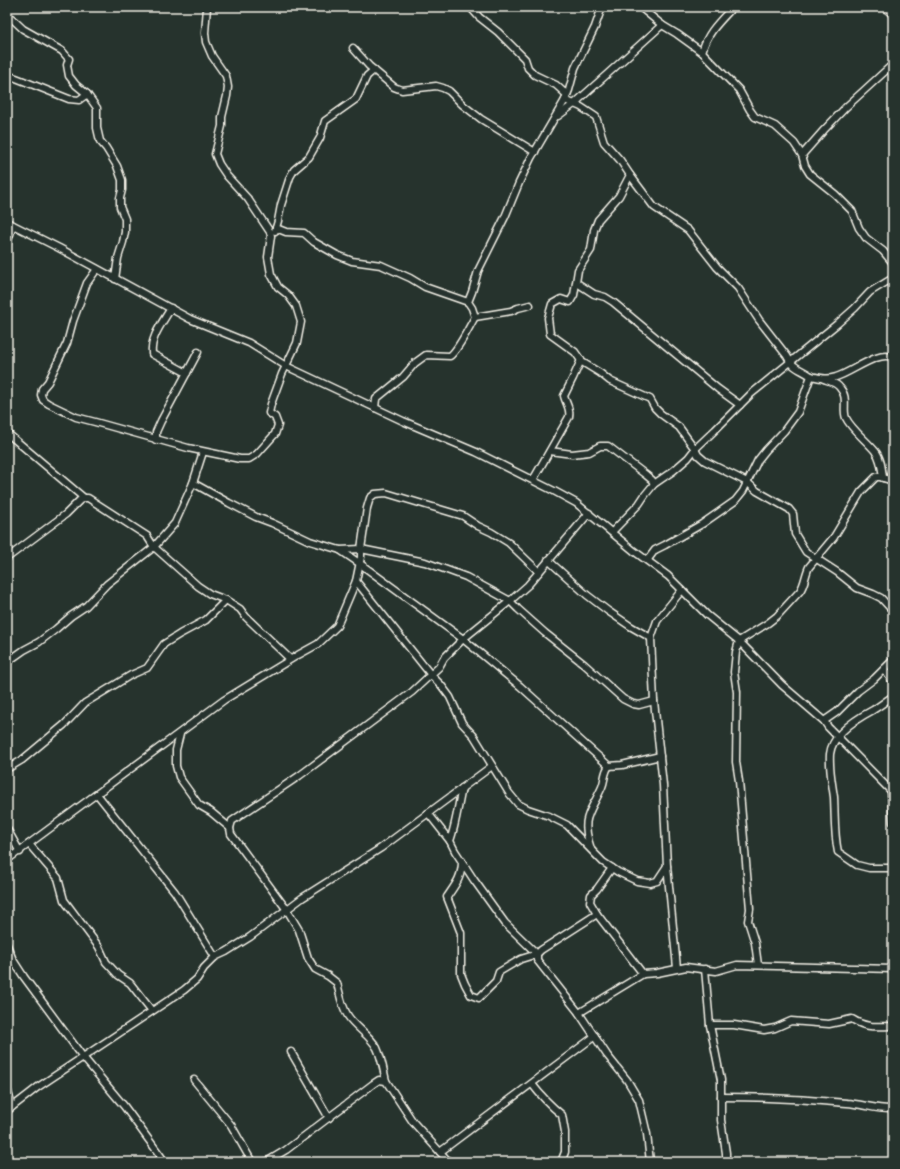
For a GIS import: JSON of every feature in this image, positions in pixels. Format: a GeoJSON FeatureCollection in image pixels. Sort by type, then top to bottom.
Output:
{"type":"FeatureCollection","features":[{"type":"Feature","properties":{"kind":"street"},"geometry":{"type":"LineString","coordinates":[[202,7],[206,15]]}},
{"type":"Feature","properties":{"kind":"street"},"geometry":{"type":"LineString","coordinates":[[207,7],[205,33],[206,42],[212,56],[226,76],[228,87],[222,117],[222,126],[215,154],[219,164],[227,176],[248,199],[267,227],[271,236]]}},
{"type":"Feature","properties":{"kind":"street"},"geometry":{"type":"LineString","coordinates":[[470,7],[525,59],[528,68],[536,75],[556,85],[574,104],[582,107],[596,117],[604,142],[620,160],[654,207],[688,230],[717,267],[738,288],[759,320],[790,362],[796,368],[811,376],[824,379],[841,388],[845,398],[846,417],[856,431],[876,452],[880,461],[883,478]]}},
{"type":"Feature","properties":{"kind":"street"},"geometry":{"type":"LineString","coordinates":[[468,302],[480,267],[505,217],[519,183],[566,97],[575,68],[595,27],[602,7]]}},
{"type":"Feature","properties":{"kind":"street"},"geometry":{"type":"LineString","coordinates":[[640,7],[662,25],[702,52],[739,90],[755,117],[775,126],[794,143],[802,155],[805,166],[810,174],[835,194],[852,212],[854,220],[866,238],[883,250],[893,263]]}},
{"type":"Feature","properties":{"kind":"street"},"geometry":{"type":"LineString","coordinates":[[702,52],[703,46],[710,33],[733,7]]}},
{"type":"Feature","properties":{"kind":"street"},"geometry":{"type":"LineString","coordinates":[[884,7],[893,15]]}},
{"type":"Feature","properties":{"kind":"street"},"geometry":{"type":"LineString","coordinates":[[7,14],[23,29],[62,51],[68,59],[69,76],[76,85],[87,94],[97,108],[97,128],[100,141],[118,166],[122,180],[120,207],[125,219],[125,232],[118,258],[115,279]]}},
{"type":"Feature","properties":{"kind":"street"},"geometry":{"type":"LineString","coordinates":[[555,118],[574,104],[662,25]]}},
{"type":"Feature","properties":{"kind":"street"},"geometry":{"type":"LineString","coordinates":[[353,48],[368,66],[390,85],[402,90],[436,86],[443,88],[449,91],[464,106],[481,119],[535,152]]}},
{"type":"Feature","properties":{"kind":"street"},"geometry":{"type":"LineString","coordinates":[[802,155],[846,107],[893,64]]}},
{"type":"Feature","properties":{"kind":"street"},"geometry":{"type":"LineString","coordinates":[[97,269],[87,283],[73,320],[67,344],[48,382],[42,389],[41,395],[43,400],[76,416],[156,440],[203,452],[240,459],[249,459],[257,454],[275,434],[278,425],[275,417],[269,413],[271,404],[278,384],[298,343],[301,322],[296,306],[288,295],[278,287],[271,274],[268,257],[271,236],[276,228],[281,205],[290,177],[294,170],[309,157],[320,138],[325,121],[356,99],[367,76],[374,70]]}},
{"type":"Feature","properties":{"kind":"street"},"geometry":{"type":"LineString","coordinates":[[7,75],[69,99],[79,100],[87,94]]}},
{"type":"Feature","properties":{"kind":"street"},"geometry":{"type":"LineString","coordinates":[[630,175],[619,196],[598,220],[594,230],[591,250],[578,270],[572,300],[570,302],[561,299],[552,304],[548,318],[550,334],[575,352],[582,362],[610,381],[650,400],[661,414],[679,427],[698,455],[705,462],[746,482],[792,512],[794,516],[795,534],[806,552],[837,572],[857,588],[881,598],[893,611]]}},
{"type":"Feature","properties":{"kind":"street"},"geometry":{"type":"LineString","coordinates":[[7,244],[10,223],[190,319],[249,343],[286,366],[403,421],[476,452],[576,503],[668,576],[707,615],[739,641],[782,685],[838,736],[892,792],[893,822]]}},
{"type":"Feature","properties":{"kind":"street"},"geometry":{"type":"LineString","coordinates":[[276,228],[286,232],[304,233],[314,242],[337,255],[352,261],[381,265],[410,278],[425,287],[468,302],[472,308],[475,317],[453,354],[447,356],[428,354],[419,360],[376,399],[375,408]]}},
{"type":"Feature","properties":{"kind":"street"},"geometry":{"type":"LineString","coordinates":[[612,532],[639,504],[654,484],[673,471],[688,458],[695,449],[751,394],[843,318],[870,292],[893,278]]}},
{"type":"Feature","properties":{"kind":"street"},"geometry":{"type":"LineString","coordinates":[[576,283],[594,294],[605,297],[613,302],[718,389],[740,405]]}},
{"type":"Feature","properties":{"kind":"street"},"geometry":{"type":"LineString","coordinates":[[475,317],[511,312],[518,308],[530,306]]}},
{"type":"Feature","properties":{"kind":"street"},"geometry":{"type":"LineString","coordinates":[[171,308],[154,338],[152,354],[187,373]]}},
{"type":"Feature","properties":{"kind":"street"},"geometry":{"type":"LineString","coordinates":[[156,440],[156,432],[161,421],[198,352]]}},
{"type":"Feature","properties":{"kind":"street"},"geometry":{"type":"LineString","coordinates":[[824,379],[845,374],[875,358],[887,356],[893,358]]}},
{"type":"Feature","properties":{"kind":"street"},"geometry":{"type":"LineString","coordinates":[[533,480],[569,417],[570,412],[564,396],[580,360]]}},
{"type":"Feature","properties":{"kind":"street"},"geometry":{"type":"LineString","coordinates":[[648,561],[655,550],[702,524],[735,501],[743,490],[758,460],[784,431],[798,412],[811,376]]}},
{"type":"Feature","properties":{"kind":"street"},"geometry":{"type":"LineString","coordinates":[[7,433],[84,498],[93,502],[147,536],[154,547],[198,586],[210,594],[226,600],[240,609],[246,617],[290,660]]}},
{"type":"Feature","properties":{"kind":"street"},"geometry":{"type":"LineString","coordinates":[[550,451],[572,454],[589,452],[600,446],[608,446],[646,475],[654,484]]}},
{"type":"Feature","properties":{"kind":"street"},"geometry":{"type":"LineString","coordinates":[[7,662],[42,640],[70,616],[86,606],[107,584],[154,547],[175,523],[193,483],[203,452]]}},
{"type":"Feature","properties":{"kind":"street"},"geometry":{"type":"LineString","coordinates":[[758,965],[748,921],[750,909],[736,762],[737,692],[734,672],[736,652],[739,641],[768,624],[796,596],[802,587],[809,567],[834,537],[865,486],[876,477],[893,481]]}},
{"type":"Feature","properties":{"kind":"street"},"geometry":{"type":"LineString","coordinates":[[193,483],[256,517],[310,541],[340,550],[463,639],[520,686],[609,766],[622,765],[660,756]]}},
{"type":"Feature","properties":{"kind":"street"},"geometry":{"type":"LineString","coordinates":[[7,860],[20,852],[224,700],[318,644],[337,626],[356,581],[361,557],[367,508],[370,498],[375,494],[386,493],[398,498],[463,516],[509,543],[539,572]]}},
{"type":"Feature","properties":{"kind":"street"},"geometry":{"type":"LineString","coordinates":[[7,558],[66,514],[84,498]]}},
{"type":"Feature","properties":{"kind":"street"},"geometry":{"type":"LineString","coordinates":[[449,1162],[413,1122],[386,1081],[378,1048],[348,1016],[341,1002],[337,983],[315,969],[308,958],[299,930],[231,834],[230,828],[232,821],[299,776],[412,692],[439,667],[444,658],[463,639],[528,585],[590,513]]}},
{"type":"Feature","properties":{"kind":"street"},"geometry":{"type":"LineString","coordinates":[[340,550],[361,549],[425,562],[466,577],[510,601],[545,633],[584,664],[623,699],[639,705],[654,702]]}},
{"type":"Feature","properties":{"kind":"street"},"geometry":{"type":"LineString","coordinates":[[548,560],[608,611],[651,638]]}},
{"type":"Feature","properties":{"kind":"street"},"geometry":{"type":"LineString","coordinates":[[356,581],[450,697],[462,723],[474,736],[509,793],[518,804],[567,825],[592,851],[612,868],[637,881],[650,883],[657,881],[667,866]]}},
{"type":"Feature","properties":{"kind":"street"},"geometry":{"type":"LineString","coordinates":[[677,968],[667,866],[663,785],[654,702],[651,638],[657,621],[682,590]]}},
{"type":"Feature","properties":{"kind":"street"},"geometry":{"type":"LineString","coordinates":[[7,769],[22,760],[64,725],[85,703],[131,675],[147,668],[164,644],[206,620],[226,600]]}},
{"type":"Feature","properties":{"kind":"street"},"geometry":{"type":"LineString","coordinates":[[824,722],[837,712],[893,660]]}},
{"type":"Feature","properties":{"kind":"street"},"geometry":{"type":"LineString","coordinates":[[884,669],[893,682]]}},
{"type":"Feature","properties":{"kind":"street"},"geometry":{"type":"LineString","coordinates":[[893,696],[874,710],[855,720],[838,736],[830,752],[829,766],[834,798],[835,840],[838,852],[857,865],[869,868],[893,868]]}},
{"type":"Feature","properties":{"kind":"street"},"geometry":{"type":"LineString","coordinates":[[180,734],[176,750],[178,777],[199,805],[211,812],[230,828]]}},
{"type":"Feature","properties":{"kind":"street"},"geometry":{"type":"LineString","coordinates":[[10,1109],[38,1087],[184,990],[197,979],[204,968],[215,957],[250,937],[302,898],[381,848],[492,766]]}},
{"type":"Feature","properties":{"kind":"street"},"geometry":{"type":"LineString","coordinates":[[592,851],[587,835],[586,821],[588,813],[602,785],[606,770],[609,766]]}},
{"type":"Feature","properties":{"kind":"street"},"geometry":{"type":"LineString","coordinates":[[450,841],[455,829],[462,788]]}},
{"type":"Feature","properties":{"kind":"street"},"geometry":{"type":"LineString","coordinates":[[97,794],[175,892],[215,957]]}},
{"type":"Feature","properties":{"kind":"street"},"geometry":{"type":"LineString","coordinates":[[428,813],[450,841],[462,861],[505,922],[537,954],[537,960],[627,1080],[639,1100],[647,1134],[650,1162]]}},
{"type":"Feature","properties":{"kind":"street"},"geometry":{"type":"LineString","coordinates":[[7,830],[20,852]]}},
{"type":"Feature","properties":{"kind":"street"},"geometry":{"type":"LineString","coordinates":[[29,844],[58,878],[64,900],[99,947],[106,962],[118,975],[130,982],[152,1011]]}},
{"type":"Feature","properties":{"kind":"street"},"geometry":{"type":"LineString","coordinates":[[462,861],[462,871],[447,897],[461,933],[461,974],[471,995],[479,998],[496,981],[499,972],[521,958],[537,954],[598,914]]}},
{"type":"Feature","properties":{"kind":"street"},"geometry":{"type":"LineString","coordinates":[[612,868],[591,895],[590,902],[642,974]]}},
{"type":"Feature","properties":{"kind":"street"},"geometry":{"type":"LineString","coordinates":[[7,946],[13,960],[24,977],[82,1058],[124,1106],[165,1162]]}},
{"type":"Feature","properties":{"kind":"street"},"geometry":{"type":"LineString","coordinates":[[578,1013],[642,974],[657,973],[677,968],[694,967],[716,971],[737,965],[758,965],[893,969]]}},
{"type":"Feature","properties":{"kind":"street"},"geometry":{"type":"LineString","coordinates":[[705,969],[710,1025],[721,1080],[721,1120],[726,1162]]}},
{"type":"Feature","properties":{"kind":"street"},"geometry":{"type":"LineString","coordinates":[[710,1025],[734,1025],[764,1030],[775,1028],[791,1021],[830,1024],[852,1019],[860,1024],[868,1026],[893,1026]]}},
{"type":"Feature","properties":{"kind":"street"},"geometry":{"type":"LineString","coordinates":[[440,1152],[595,1036]]}},
{"type":"Feature","properties":{"kind":"street"},"geometry":{"type":"LineString","coordinates":[[291,1052],[329,1118]]}},
{"type":"Feature","properties":{"kind":"street"},"geometry":{"type":"LineString","coordinates":[[194,1080],[231,1125],[252,1162]]}},
{"type":"Feature","properties":{"kind":"street"},"geometry":{"type":"LineString","coordinates":[[266,1162],[286,1150],[373,1084],[379,1080],[386,1081]]}},
{"type":"Feature","properties":{"kind":"street"},"geometry":{"type":"LineString","coordinates":[[532,1084],[552,1108],[562,1115],[565,1132],[565,1152],[561,1162]]}},
{"type":"Feature","properties":{"kind":"street"},"geometry":{"type":"LineString","coordinates":[[7,1088],[10,1109]]}},
{"type":"Feature","properties":{"kind":"street"},"geometry":{"type":"LineString","coordinates":[[721,1098],[758,1097],[792,1099],[848,1103],[893,1109]]}}]}
